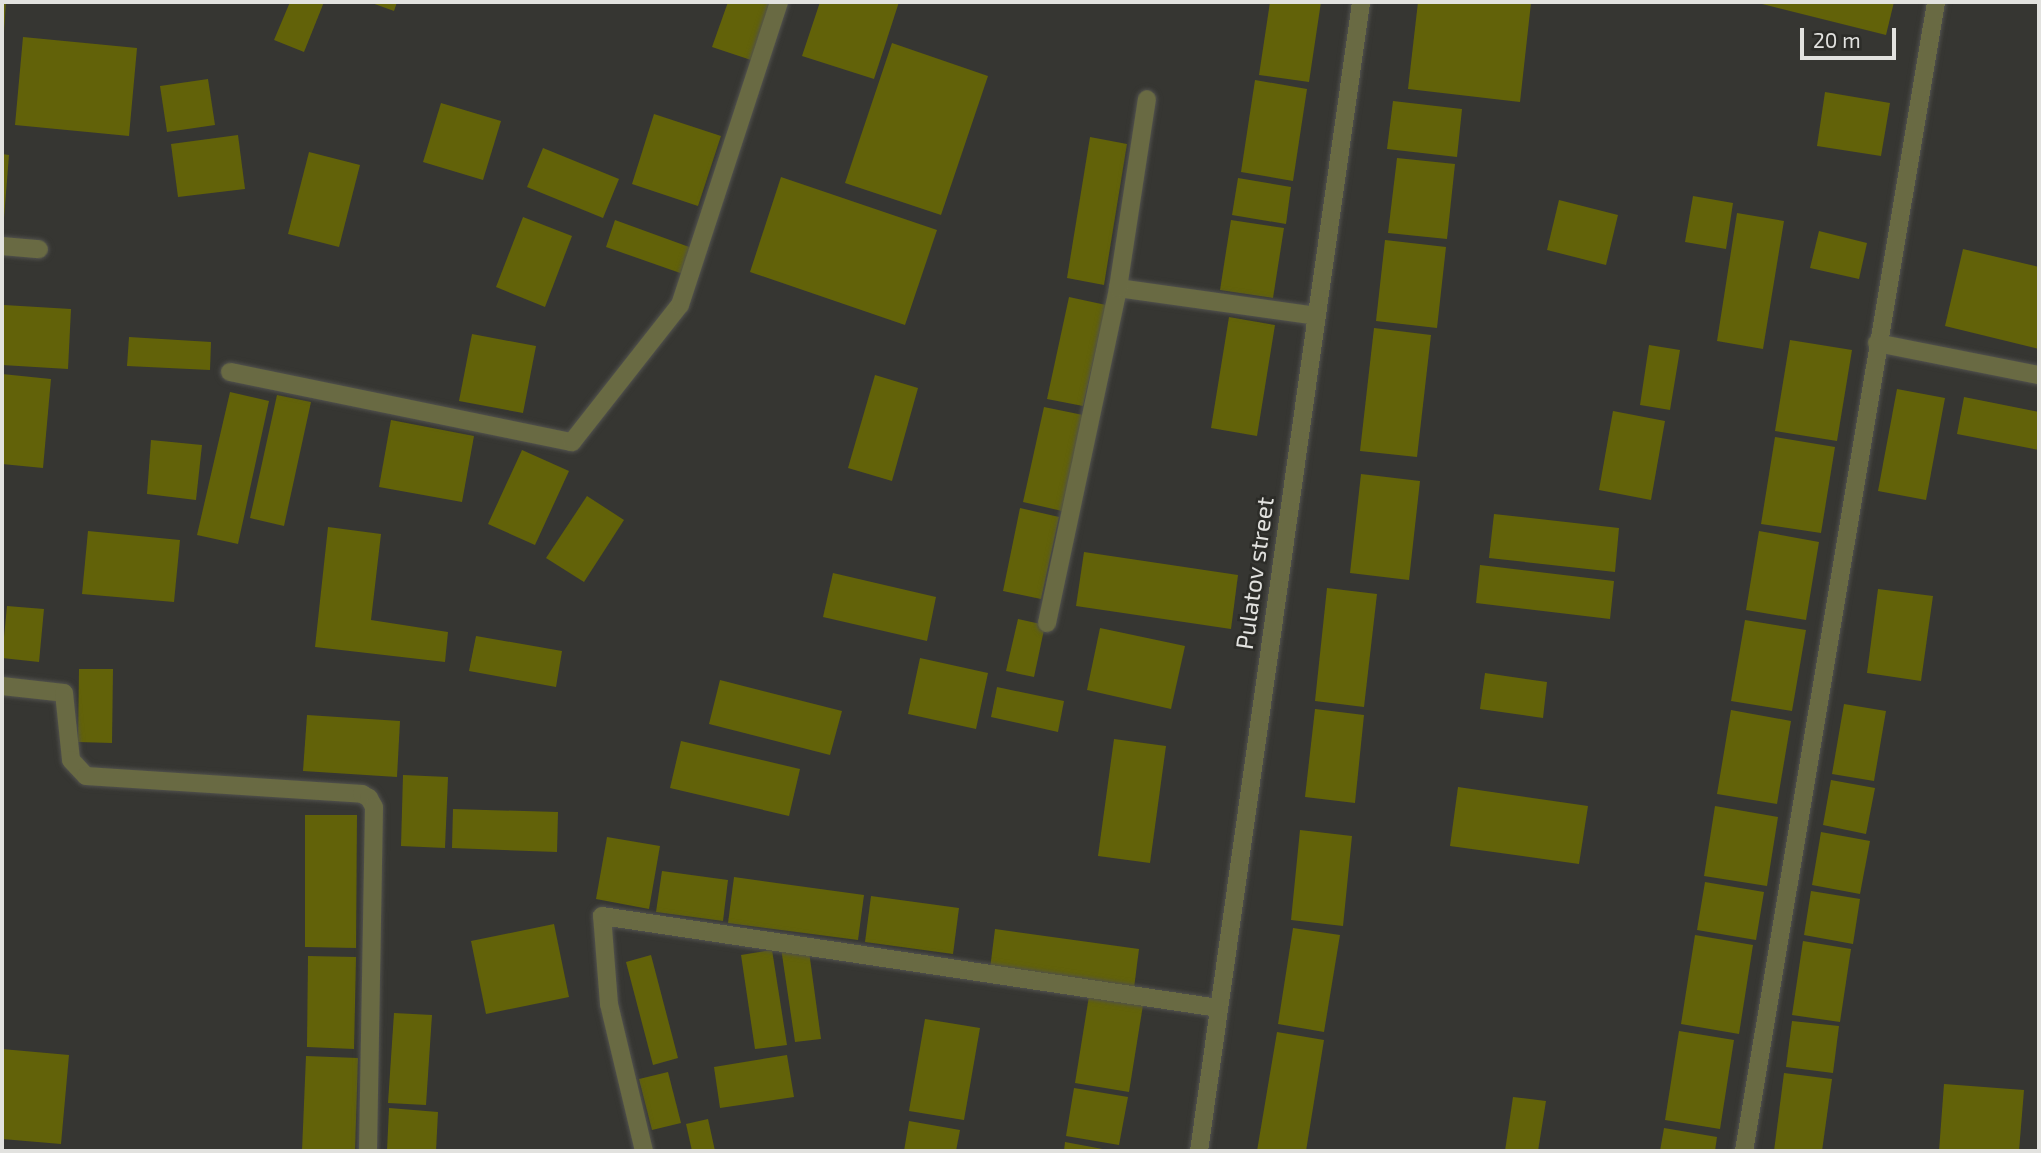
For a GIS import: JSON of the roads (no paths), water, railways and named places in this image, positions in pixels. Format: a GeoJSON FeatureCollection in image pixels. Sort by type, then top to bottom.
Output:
{"type":"FeatureCollection","features":[{"type":"Feature","properties":{"kind":"street"},"geometry":{"type":"LineString","coordinates":[[230,372],[572,442],[680,305],[779,2]]}},
{"type":"Feature","properties":{"kind":"street","name":"Pulatov street"},"geometry":{"type":"LineString","coordinates":[[1199,1151],[1361,2]]}},
{"type":"Feature","properties":{"kind":"street"},"geometry":{"type":"LineString","coordinates":[[1744,1151],[1877,342],[1936,2]]}},
{"type":"Feature","properties":{"kind":"street"},"geometry":{"type":"LineString","coordinates":[[1047,623],[1118,288],[1147,99]]}},
{"type":"Feature","properties":{"kind":"street"},"geometry":{"type":"LineString","coordinates":[[2,246],[39,249]]}},
{"type":"Feature","properties":{"kind":"street"},"geometry":{"type":"LineString","coordinates":[[1118,288],[1315,316]]}},
{"type":"Feature","properties":{"kind":"street"},"geometry":{"type":"LineString","coordinates":[[1877,342],[2039,375]]}},
{"type":"Feature","properties":{"kind":"street"},"geometry":{"type":"LineString","coordinates":[[2,686],[64,693],[71,760],[86,776],[362,794],[369,799],[374,807],[368,1151]]}},
{"type":"Feature","properties":{"kind":"street"},"geometry":{"type":"LineString","coordinates":[[644,1151],[609,1004],[602,916],[1218,1008]]}}]}
